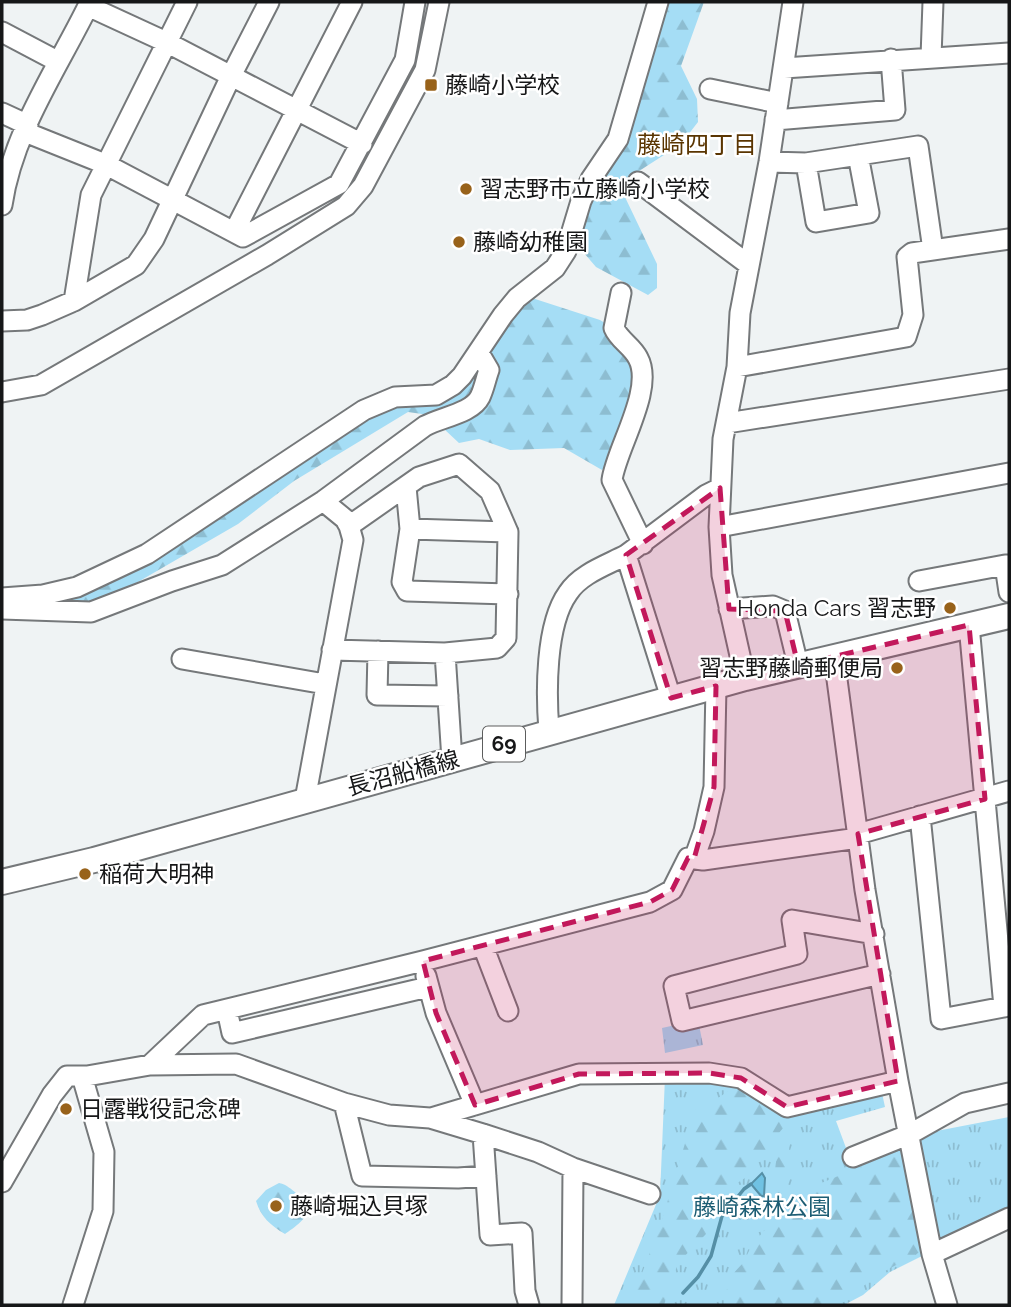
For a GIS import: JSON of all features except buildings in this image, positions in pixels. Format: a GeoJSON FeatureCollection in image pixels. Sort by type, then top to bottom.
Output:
{"type":"FeatureCollection","features":[{"type":"Feature","properties":{"kind":"main road","name":"長沼船橋線"},"geometry":{"type":"LineString","coordinates":[[2,882],[93,860],[745,678],[1009,617]]}},
{"type":"Feature","properties":{"kind":"street"},"geometry":{"type":"LineString","coordinates":[[74,301],[91,195],[187,2]]}},
{"type":"Feature","properties":{"kind":"street"},"geometry":{"type":"LineString","coordinates":[[2,321],[27,320],[74,301],[135,265],[154,239],[269,2]]}},
{"type":"Feature","properties":{"kind":"street"},"geometry":{"type":"LineString","coordinates":[[234,232],[352,2]]}},
{"type":"Feature","properties":{"kind":"street"},"geometry":{"type":"LineString","coordinates":[[2,113],[26,128],[105,164],[243,237],[339,184],[405,60],[415,2]]}},
{"type":"Feature","properties":{"kind":"street"},"geometry":{"type":"LineString","coordinates":[[2,392],[41,385],[267,255],[346,206],[363,186],[425,70],[439,2]]}},
{"type":"Feature","properties":{"kind":"street"},"geometry":{"type":"LineString","coordinates":[[2,598],[43,595],[78,587],[147,554],[364,410],[395,397],[436,395],[463,376],[510,307],[524,291],[555,268],[566,251],[580,201],[591,179],[618,139],[658,2]]}},
{"type":"Feature","properties":{"kind":"street"},"geometry":{"type":"LineString","coordinates":[[745,678],[722,575],[720,488],[727,423],[737,367],[740,313],[769,162],[793,2]]}},
{"type":"Feature","properties":{"kind":"street"},"geometry":{"type":"LineString","coordinates":[[931,57],[933,2]]}},
{"type":"Feature","properties":{"kind":"street"},"geometry":{"type":"LineString","coordinates":[[2,196],[26,128],[57,61],[89,4],[362,144]]}},
{"type":"Feature","properties":{"kind":"street"},"geometry":{"type":"LineString","coordinates":[[2,32],[57,61]]}},
{"type":"Feature","properties":{"kind":"street"},"geometry":{"type":"LineString","coordinates":[[784,68],[1009,53]]}},
{"type":"Feature","properties":{"kind":"street"},"geometry":{"type":"LineString","coordinates":[[710,89],[777,111],[895,110],[891,59]]}},
{"type":"Feature","properties":{"kind":"street"},"geometry":{"type":"LineString","coordinates":[[769,162],[806,163],[918,146],[933,250]]}},
{"type":"Feature","properties":{"kind":"street"},"geometry":{"type":"LineString","coordinates":[[806,163],[816,222],[869,213],[858,155]]}},
{"type":"Feature","properties":{"kind":"street"},"geometry":{"type":"LineString","coordinates":[[638,182],[749,265]]}},
{"type":"Feature","properties":{"kind":"street"},"geometry":{"type":"LineString","coordinates":[[737,367],[906,337],[913,315],[907,257],[912,253],[1009,239]]}},
{"type":"Feature","properties":{"kind":"street"},"geometry":{"type":"LineString","coordinates":[[621,293],[614,328],[618,337],[637,355],[641,371],[633,423],[613,468],[612,480],[635,550],[671,698]]}},
{"type":"Feature","properties":{"kind":"street"},"geometry":{"type":"LineString","coordinates":[[2,609],[91,612],[172,580],[222,565],[323,501],[425,426],[442,417],[469,409],[480,398],[489,370],[479,353]]}},
{"type":"Feature","properties":{"kind":"street"},"geometry":{"type":"LineString","coordinates":[[727,423],[1009,379]]}},
{"type":"Feature","properties":{"kind":"street"},"geometry":{"type":"LineString","coordinates":[[332,650],[445,653],[497,648],[506,638],[509,532],[490,491],[459,464],[419,478],[349,526]]}},
{"type":"Feature","properties":{"kind":"street"},"geometry":{"type":"LineString","coordinates":[[719,527],[1009,473]]}},
{"type":"Feature","properties":{"kind":"street"},"geometry":{"type":"LineString","coordinates":[[406,487],[410,529],[402,582],[407,591],[508,594]]}},
{"type":"Feature","properties":{"kind":"street"},"geometry":{"type":"LineString","coordinates":[[549,731],[548,668],[552,639],[568,592],[585,577],[635,550],[706,495],[720,488]]}},
{"type":"Feature","properties":{"kind":"street"},"geometry":{"type":"LineString","coordinates":[[305,800],[353,540],[345,519],[323,501]]}},
{"type":"Feature","properties":{"kind":"street"},"geometry":{"type":"LineString","coordinates":[[410,529],[509,532]]}},
{"type":"Feature","properties":{"kind":"street"},"geometry":{"type":"LineString","coordinates":[[919,581],[1007,565],[1009,592]]}},
{"type":"Feature","properties":{"kind":"street"},"geometry":{"type":"LineString","coordinates":[[729,609],[774,606],[785,611],[798,665]]}},
{"type":"Feature","properties":{"kind":"street"},"geometry":{"type":"LineString","coordinates":[[920,816],[941,1019],[1007,1006],[1002,912],[985,799],[969,625]]}},
{"type":"Feature","properties":{"kind":"street"},"geometry":{"type":"LineString","coordinates":[[378,652],[377,695],[448,696]]}},
{"type":"Feature","properties":{"kind":"street"},"geometry":{"type":"LineString","coordinates":[[445,653],[452,760]]}},
{"type":"Feature","properties":{"kind":"street"},"geometry":{"type":"LineString","coordinates":[[834,657],[865,890],[898,1081],[932,1254],[947,1305]]}},
{"type":"Feature","properties":{"kind":"street"},"geometry":{"type":"LineString","coordinates":[[182,659],[325,684]]}},
{"type":"Feature","properties":{"kind":"street"},"geometry":{"type":"LineString","coordinates":[[694,859],[704,831],[714,787],[716,686]]}},
{"type":"Feature","properties":{"kind":"street"},"geometry":{"type":"LineString","coordinates":[[150,1065],[203,1015],[650,902],[672,890],[688,859],[703,860],[858,836],[1009,791]]}},
{"type":"Feature","properties":{"kind":"street"},"geometry":{"type":"LineString","coordinates":[[874,934],[792,920],[797,954],[674,986],[682,1021],[880,974]]}},
{"type":"Feature","properties":{"kind":"street"},"geometry":{"type":"LineString","coordinates":[[483,946],[508,1011]]}},
{"type":"Feature","properties":{"kind":"street"},"geometry":{"type":"LineString","coordinates":[[423,961],[436,1013],[475,1105]]}},
{"type":"Feature","properties":{"kind":"street"},"geometry":{"type":"LineString","coordinates":[[227,1010],[232,1033],[428,987]]}},
{"type":"Feature","properties":{"kind":"street"},"geometry":{"type":"LineString","coordinates":[[2,1182],[52,1095],[67,1076],[150,1065],[236,1064],[344,1103],[389,1115],[430,1118],[483,1134],[650,1194]]}},
{"type":"Feature","properties":{"kind":"street"},"geometry":{"type":"LineString","coordinates":[[430,1118],[579,1074],[709,1073],[741,1078],[787,1107],[898,1081]]}},
{"type":"Feature","properties":{"kind":"street"},"geometry":{"type":"LineString","coordinates":[[73,1305],[103,1211],[104,1152],[82,1076]]}},
{"type":"Feature","properties":{"kind":"street"},"geometry":{"type":"LineString","coordinates":[[853,1157],[910,1134],[965,1103],[1009,1093]]}},
{"type":"Feature","properties":{"kind":"street"},"geometry":{"type":"LineString","coordinates":[[344,1103],[362,1176],[486,1176]]}},
{"type":"Feature","properties":{"kind":"street"},"geometry":{"type":"LineString","coordinates":[[483,1134],[490,1235],[522,1233],[524,1291],[529,1305]]}},
{"type":"Feature","properties":{"kind":"street"},"geometry":{"type":"LineString","coordinates":[[572,1305],[573,1168]]}},
{"type":"Feature","properties":{"kind":"street"},"geometry":{"type":"LineString","coordinates":[[932,1254],[1009,1218]]}},
{"type":"Feature","properties":{"kind":"highlighted area"},"geometry":{"type":"Polygon","coordinates":[[[720,488],[729,609],[785,611],[798,665],[969,625],[985,799],[858,834],[898,1081],[787,1107],[741,1078],[709,1073],[579,1074],[475,1105],[436,1013],[423,961],[650,902],[672,890],[688,858],[694,859],[714,787],[716,686],[671,698],[626,555],[720,488]]]}},
{"type":"Feature","properties":{"kind":"green space"},"geometry":{"type":"Polygon","coordinates":[[[665,2],[704,2],[681,66],[697,99],[698,122],[681,144],[636,173],[624,195],[657,264],[657,288],[648,295],[596,267],[578,246],[579,219],[665,2]]]}},
{"type":"Feature","properties":{"kind":"green space"},"geometry":{"type":"Polygon","coordinates":[[[532,298],[600,320],[633,340],[632,391],[625,425],[620,441],[602,470],[564,448],[510,450],[479,439],[459,443],[429,415],[408,412],[294,481],[238,524],[131,586],[100,599],[69,605],[55,597],[366,415],[403,401],[440,399],[532,298]]]}},
{"type":"Feature","properties":{"kind":"green space"},"geometry":{"type":"Polygon","coordinates":[[[698,1020],[703,1045],[665,1053],[662,1028],[698,1020]]]}},
{"type":"Feature","properties":{"kind":"green space","name":"藤崎森林公園"},"geometry":{"type":"Polygon","coordinates":[[[706,1076],[771,1100],[882,1093],[885,1107],[836,1121],[852,1164],[907,1143],[924,1255],[890,1272],[863,1295],[844,1305],[614,1305],[660,1195],[665,1077],[706,1076]]]}},
{"type":"Feature","properties":{"kind":"green space"},"geometry":{"type":"Polygon","coordinates":[[[738,1084],[800,1113],[806,1121],[790,1124],[781,1130],[770,1155],[758,1160],[745,1178],[722,1193],[709,1217],[706,1234],[678,1263],[664,1305],[630,1305],[661,1223],[696,1107],[714,1101],[738,1084]]]}},
{"type":"Feature","properties":{"kind":"green space"},"geometry":{"type":"Polygon","coordinates":[[[1009,1117],[1009,1213],[938,1244],[914,1140],[921,1134],[1009,1117]]]}},
{"type":"Feature","properties":{"kind":"green space"},"geometry":{"type":"Polygon","coordinates":[[[790,1133],[787,1190],[790,1196],[901,1150],[920,1252],[874,1277],[851,1297],[828,1305],[724,1305],[729,1278],[743,1263],[752,1245],[768,1226],[779,1138],[790,1133]]]}},
{"type":"Feature","properties":{"kind":"green space"},"geometry":{"type":"Polygon","coordinates":[[[279,1183],[305,1199],[308,1205],[306,1216],[285,1234],[267,1220],[256,1201],[266,1190],[279,1183]]]}},
{"type":"Feature","properties":{"kind":"water"},"geometry":{"type":"Polygon","coordinates":[[[762,1173],[765,1178],[764,1196],[751,1184],[762,1173]]]}},
{"type":"Feature","properties":{"kind":"waterway"},"geometry":{"type":"LineString","coordinates":[[683,1293],[698,1277],[711,1256],[722,1216],[751,1184]]}},
{"type":"Feature","properties":{"kind":"place","name":"藤崎小学校"},"geometry":{"type":"Point","coordinates":[431,85]}},
{"type":"Feature","properties":{"kind":"place","name":"習志野市立藤崎小学校"},"geometry":{"type":"Point","coordinates":[466,189]}},
{"type":"Feature","properties":{"kind":"place","name":"藤崎幼稚園"},"geometry":{"type":"Point","coordinates":[459,242]}},
{"type":"Feature","properties":{"kind":"place","name":"Honda Cars 習志野"},"geometry":{"type":"Point","coordinates":[950,608]}},
{"type":"Feature","properties":{"kind":"place","name":"習志野藤崎郵便局"},"geometry":{"type":"Point","coordinates":[897,668]}},
{"type":"Feature","properties":{"kind":"place","name":"稲荷大明神"},"geometry":{"type":"Point","coordinates":[85,874]}},
{"type":"Feature","properties":{"kind":"place","name":"日露戦役記念碑"},"geometry":{"type":"Point","coordinates":[66,1109]}},
{"type":"Feature","properties":{"kind":"place","name":"藤崎堀込貝塚"},"geometry":{"type":"Point","coordinates":[276,1206]}},
{"type":"Feature","properties":{"kind":"district","name":"藤崎四丁目"},"geometry":{"type":"Point","coordinates":[697,145]}}]}
